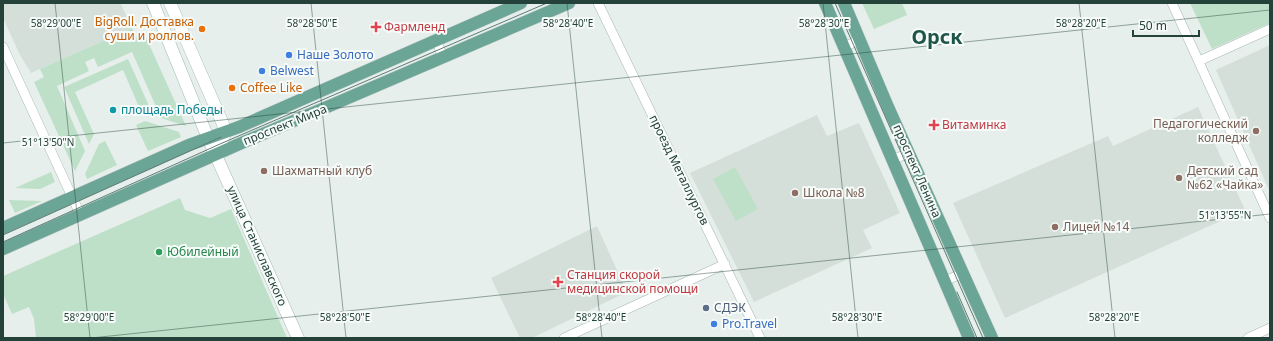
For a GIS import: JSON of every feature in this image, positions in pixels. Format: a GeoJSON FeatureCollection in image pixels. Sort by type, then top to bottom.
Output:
{"type":"FeatureCollection","features":[{"type":"Feature","properties":{"kind":"main road","name":"улица Станиславского"},"geometry":{"type":"LineString","coordinates":[[153,3],[208,138],[298,338]]}},
{"type":"Feature","properties":{"kind":"main road"},"geometry":{"type":"LineString","coordinates":[[170,3],[226,131],[216,154]]}},
{"type":"Feature","properties":{"kind":"main road","name":"проспект Мира"},"geometry":{"type":"LineString","coordinates":[[3,228],[189,145],[239,127],[521,3]]}},
{"type":"Feature","properties":{"kind":"main road","name":"проспект Мира"},"geometry":{"type":"LineString","coordinates":[[3,249],[216,154],[567,3]]}},
{"type":"Feature","properties":{"kind":"main road","name":"проспект Ленина"},"geometry":{"type":"LineString","coordinates":[[824,3],[969,338]]}},
{"type":"Feature","properties":{"kind":"main road","name":"проспект Ленина"},"geometry":{"type":"LineString","coordinates":[[844,3],[888,107],[992,338]]}},
{"type":"Feature","properties":{"kind":"street","name":"проезд Металлургов"},"geometry":{"type":"LineString","coordinates":[[598,3],[760,338]]}},
{"type":"Feature","properties":{"kind":"street"},"geometry":{"type":"LineString","coordinates":[[1172,3],[1270,218]]}},
{"type":"Feature","properties":{"kind":"street"},"geometry":{"type":"LineString","coordinates":[[1199,61],[1270,29]]}},
{"type":"Feature","properties":{"kind":"street"},"geometry":{"type":"LineString","coordinates":[[436,40],[443,57]]}},
{"type":"Feature","properties":{"kind":"street"},"geometry":{"type":"LineString","coordinates":[[844,47],[859,40]]}},
{"type":"Feature","properties":{"kind":"street"},"geometry":{"type":"LineString","coordinates":[[3,47],[80,214]]}},
{"type":"Feature","properties":{"kind":"street"},"geometry":{"type":"LineString","coordinates":[[355,76],[362,92]]}},
{"type":"Feature","properties":{"kind":"street"},"geometry":{"type":"LineString","coordinates":[[327,88],[334,104]]}},
{"type":"Feature","properties":{"kind":"street"},"geometry":{"type":"LineString","coordinates":[[873,114],[888,107]]}},
{"type":"Feature","properties":{"kind":"street"},"geometry":{"type":"LineString","coordinates":[[893,160],[908,152]]}},
{"type":"Feature","properties":{"kind":"street"},"geometry":{"type":"LineString","coordinates":[[564,338],[725,264]]}},
{"type":"Feature","properties":{"kind":"street"},"geometry":{"type":"LineString","coordinates":[[945,281],[962,273]]}},
{"type":"Feature","properties":{"kind":"street"},"geometry":{"type":"LineString","coordinates":[[1248,338],[1270,328]]}},
{"type":"Feature","properties":{"kind":"shaded area"},"geometry":{"type":"Polygon","coordinates":[[[3,3],[123,3],[121,4],[132,28],[31,73],[20,55],[3,18],[3,3]]]}},
{"type":"Feature","properties":{"kind":"shaded area","name":"Педагогический колледж"},"geometry":{"type":"Polygon","coordinates":[[[1270,45],[1270,192],[1216,70],[1270,45]]]}},
{"type":"Feature","properties":{"kind":"shaded area","name":"Лицей №14"},"geometry":{"type":"Polygon","coordinates":[[[1198,107],[1245,210],[1005,318],[953,203],[1108,136],[1113,146],[1198,107]]]}},
{"type":"Feature","properties":{"kind":"shaded area","name":"Школа №8"},"geometry":{"type":"Polygon","coordinates":[[[817,115],[827,136],[859,123],[900,213],[863,230],[872,248],[754,302],[690,173],[817,115]]]}},
{"type":"Feature","properties":{"kind":"shaded area","name":"Станция скорой медицинской помощи"},"geometry":{"type":"Polygon","coordinates":[[[597,226],[627,292],[532,338],[520,338],[491,278],[597,226]]]}},
{"type":"Feature","properties":{"kind":"green space"},"geometry":{"type":"Polygon","coordinates":[[[862,3],[902,3],[907,15],[874,29],[862,3]]]}},
{"type":"Feature","properties":{"kind":"green space"},"geometry":{"type":"Polygon","coordinates":[[[1190,3],[1270,3],[1270,23],[1212,49],[1190,3]]]}},
{"type":"Feature","properties":{"kind":"green space"},"geometry":{"type":"Polygon","coordinates":[[[132,28],[136,37],[144,33],[186,126],[161,118],[132,52],[98,67],[94,58],[85,62],[89,71],[57,86],[85,151],[75,171],[34,82],[44,77],[40,69],[132,28]]]}},
{"type":"Feature","properties":{"kind":"green space"},"geometry":{"type":"Polygon","coordinates":[[[128,59],[154,117],[142,114],[123,70],[75,92],[94,134],[89,144],[64,87],[128,59]]]}},
{"type":"Feature","properties":{"kind":"green space"},"geometry":{"type":"Polygon","coordinates":[[[145,121],[179,132],[181,137],[148,151],[136,125],[145,121]]]}},
{"type":"Feature","properties":{"kind":"green space"},"geometry":{"type":"Polygon","coordinates":[[[105,141],[117,165],[87,179],[85,174],[99,144],[105,141]]]}},
{"type":"Feature","properties":{"kind":"green space"},"geometry":{"type":"Polygon","coordinates":[[[735,167],[758,209],[736,221],[713,179],[735,167]]]}},
{"type":"Feature","properties":{"kind":"green space"},"geometry":{"type":"Polygon","coordinates":[[[51,172],[55,182],[40,189],[15,188],[51,172]]]}},
{"type":"Feature","properties":{"kind":"green space","name":"Юбилейный"},"geometry":{"type":"Polygon","coordinates":[[[180,198],[185,210],[210,218],[231,209],[287,338],[36,338],[34,319],[29,307],[12,314],[3,294],[3,276],[180,198]]]}},
{"type":"Feature","properties":{"kind":"green space"},"geometry":{"type":"Polygon","coordinates":[[[9,200],[42,201],[15,213],[9,200]]]}},
{"type":"Feature","properties":{"kind":"tram line"},"geometry":{"type":"LineString","coordinates":[[3,242],[220,144],[547,3]]}},
{"type":"Feature","properties":{"kind":"tram line"},"geometry":{"type":"LineString","coordinates":[[835,3],[983,338]]}},
{"type":"Feature","properties":{"kind":"tram line"},"geometry":{"type":"LineString","coordinates":[[3,235],[221,137]]}},
{"type":"Feature","properties":{"kind":"tram line"},"geometry":{"type":"LineString","coordinates":[[957,292],[977,338]]}},
{"type":"Feature","properties":{"kind":"place","name":"Фармленд"},"geometry":{"type":"Point","coordinates":[376,27]}},
{"type":"Feature","properties":{"kind":"place","name":"BigRoll. Доставка суши и роллов."},"geometry":{"type":"Point","coordinates":[202,29]}},
{"type":"Feature","properties":{"kind":"place","name":"Наше Золото"},"geometry":{"type":"Point","coordinates":[289,55]}},
{"type":"Feature","properties":{"kind":"place","name":"Belwest"},"geometry":{"type":"Point","coordinates":[262,71]}},
{"type":"Feature","properties":{"kind":"place","name":"Coffee Like"},"geometry":{"type":"Point","coordinates":[232,88]}},
{"type":"Feature","properties":{"kind":"place","name":"площадь Победы"},"geometry":{"type":"Point","coordinates":[113,110]}},
{"type":"Feature","properties":{"kind":"place","name":"Витаминка"},"geometry":{"type":"Point","coordinates":[934,125]}},
{"type":"Feature","properties":{"kind":"place","name":"Педагогический колледж"},"geometry":{"type":"Point","coordinates":[1256,131]}},
{"type":"Feature","properties":{"kind":"place","name":"Шахматный клуб"},"geometry":{"type":"Point","coordinates":[264,171]}},
{"type":"Feature","properties":{"kind":"place","name":"Детский сад №62 «Чайка»"},"geometry":{"type":"Point","coordinates":[1179,178]}},
{"type":"Feature","properties":{"kind":"place","name":"Школа №8"},"geometry":{"type":"Point","coordinates":[795,193]}},
{"type":"Feature","properties":{"kind":"place","name":"Лицей №14"},"geometry":{"type":"Point","coordinates":[1055,227]}},
{"type":"Feature","properties":{"kind":"place","name":"Юбилейный"},"geometry":{"type":"Point","coordinates":[159,252]}},
{"type":"Feature","properties":{"kind":"place","name":"Станция скорой медицинской помощи"},"geometry":{"type":"Point","coordinates":[558,282]}},
{"type":"Feature","properties":{"kind":"place","name":"СДЭК"},"geometry":{"type":"Point","coordinates":[706,308]}},
{"type":"Feature","properties":{"kind":"place","name":"Pro.Travel"},"geometry":{"type":"Point","coordinates":[714,324]}},
{"type":"Feature","properties":{"kind":"district","name":"Орск"},"geometry":{"type":"Point","coordinates":[937,37]}}]}
